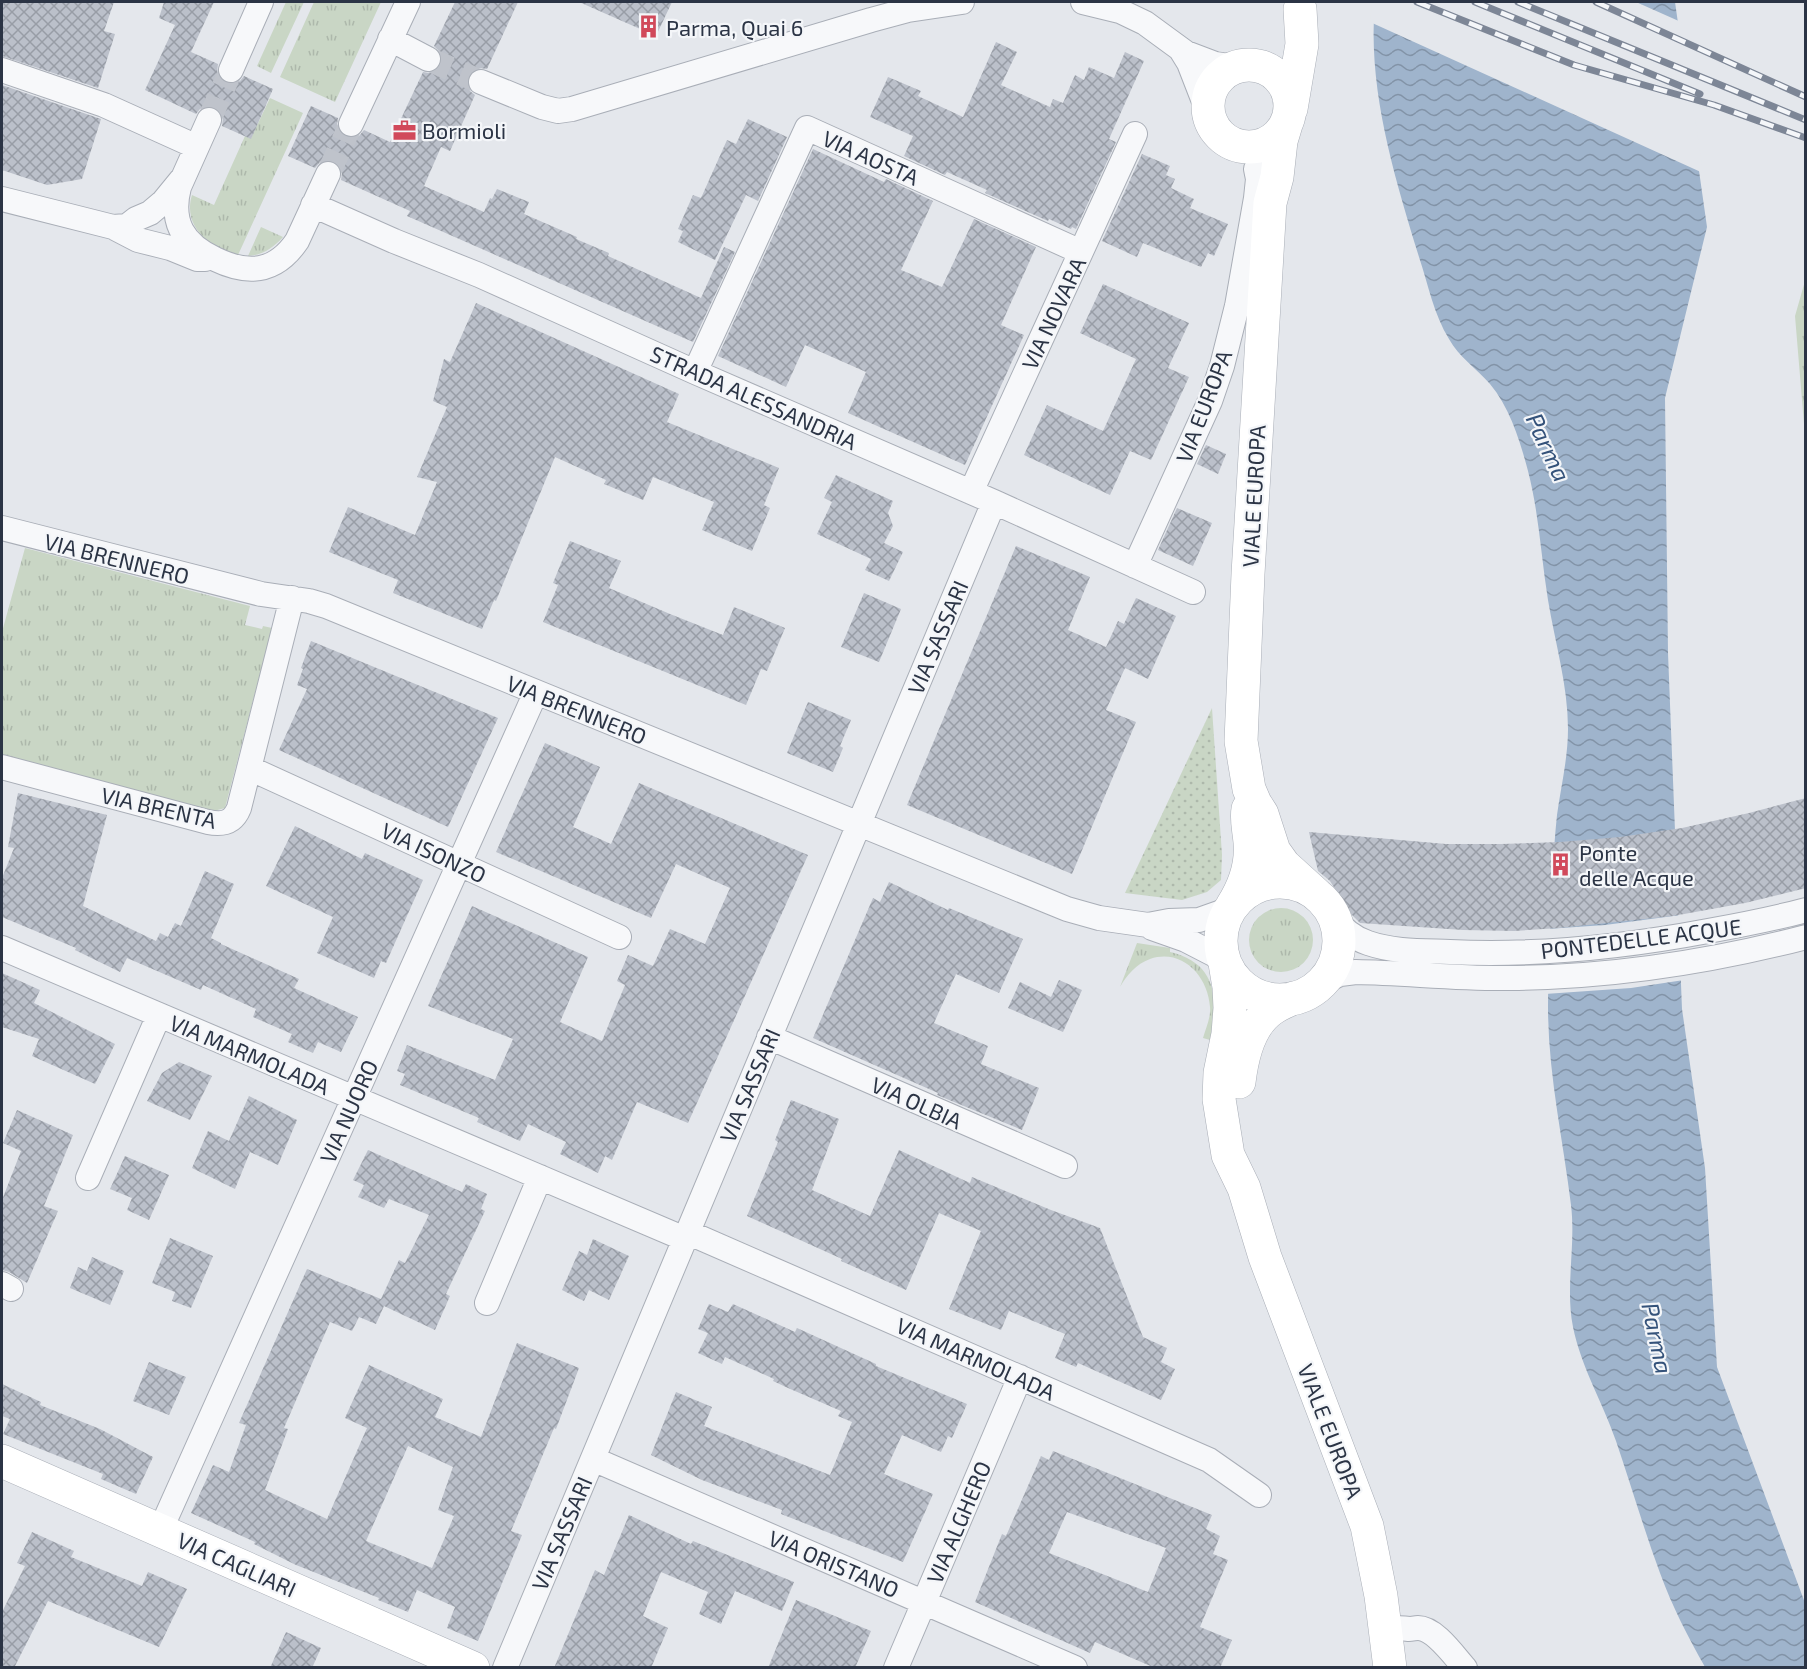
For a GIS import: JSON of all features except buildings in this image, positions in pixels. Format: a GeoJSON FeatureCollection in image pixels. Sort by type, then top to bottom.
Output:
{"type":"FeatureCollection","features":[{"type":"Feature","properties":{"kind":"main road"},"geometry":{"type":"LineString","coordinates":[[1270,203],[1268,191],[1256,169],[1218,128],[1209,99],[1211,90],[1221,75],[1264,56],[1287,38],[1296,25],[1301,5]]}},
{"type":"Feature","properties":{"kind":"main road"},"geometry":{"type":"LineString","coordinates":[[1270,203],[1302,44],[1301,5]]}},
{"type":"Feature","properties":{"kind":"main road"},"geometry":{"type":"LineString","coordinates":[[1218,128],[1242,146],[1261,145],[1277,136],[1288,117],[1290,105],[1286,88],[1276,75],[1261,67],[1240,66]]}},
{"type":"Feature","properties":{"kind":"main road","name":"VIALE EUROPA"},"geometry":{"type":"LineString","coordinates":[[1230,909],[1239,893],[1249,865],[1250,849],[1246,817],[1249,789],[1242,752],[1241,728],[1247,585],[1270,203]]}},
{"type":"Feature","properties":{"kind":"main road","name":"VIALE EUROPA"},"geometry":{"type":"LineString","coordinates":[[1249,789],[1262,814],[1278,858],[1325,906]]}},
{"type":"Feature","properties":{"kind":"main road"},"geometry":{"type":"LineString","coordinates":[[1284,882],[1301,886],[1325,906],[1338,935],[1339,945],[1333,966],[1308,991],[1273,1000],[1253,994],[1236,981],[1225,963],[1221,934],[1222,925],[1230,909],[1242,896],[1266,884],[1284,882]]}},
{"type":"Feature","properties":{"kind":"main road","name":"VIALE EUROPA"},"geometry":{"type":"LineString","coordinates":[[1225,963],[1230,1008],[1228,1034],[1220,1073],[1219,1100],[1228,1155],[1248,1200],[1269,1267],[1367,1526],[1380,1587],[1390,1668]]}},
{"type":"Feature","properties":{"kind":"main road","name":"VIALE EUROPA"},"geometry":{"type":"LineString","coordinates":[[1248,1200],[1245,1150],[1238,1110],[1241,1066],[1259,1022],[1271,1010],[1308,991]]}},
{"type":"Feature","properties":{"kind":"main road","name":"VIA CAGLIARI"},"geometry":{"type":"LineString","coordinates":[[2,1461],[473,1668]]}},
{"type":"Feature","properties":{"kind":"street"},"geometry":{"type":"LineString","coordinates":[[231,70],[261,2]]}},
{"type":"Feature","properties":{"kind":"street"},"geometry":{"type":"LineString","coordinates":[[351,124],[408,2]]}},
{"type":"Feature","properties":{"kind":"street"},"geometry":{"type":"LineString","coordinates":[[481,82],[542,107],[558,111],[572,109],[871,20],[908,10],[962,2]]}},
{"type":"Feature","properties":{"kind":"street"},"geometry":{"type":"LineString","coordinates":[[1083,2],[1107,7],[1133,17],[1157,31],[1186,53],[1215,64],[1240,66]]}},
{"type":"Feature","properties":{"kind":"street"},"geometry":{"type":"LineString","coordinates":[[390,39],[428,59]]}},
{"type":"Feature","properties":{"kind":"street"},"geometry":{"type":"LineString","coordinates":[[1182,50],[1218,128]]}},
{"type":"Feature","properties":{"kind":"street"},"geometry":{"type":"LineString","coordinates":[[2,70],[104,105],[197,147]]}},
{"type":"Feature","properties":{"kind":"street"},"geometry":{"type":"LineString","coordinates":[[113,227],[127,226],[154,210],[182,179],[209,120]]}},
{"type":"Feature","properties":{"kind":"street","name":"VIA AOSTA"},"geometry":{"type":"LineString","coordinates":[[695,372],[807,128],[1081,252]]}},
{"type":"Feature","properties":{"kind":"street","name":"VIA NOVARA"},"geometry":{"type":"LineString","coordinates":[[971,492],[1135,134]]}},
{"type":"Feature","properties":{"kind":"street","name":"VIA EUROPA"},"geometry":{"type":"LineString","coordinates":[[1135,566],[1217,384],[1237,306],[1258,185],[1256,169]]}},
{"type":"Feature","properties":{"kind":"street"},"geometry":{"type":"LineString","coordinates":[[185,173],[176,198],[178,222],[189,242],[198,250],[222,263]]}},
{"type":"Feature","properties":{"kind":"street"},"geometry":{"type":"LineString","coordinates":[[2,199],[113,227],[138,240],[170,248],[197,259],[209,259],[249,270],[272,265],[290,251],[297,241],[328,174]]}},
{"type":"Feature","properties":{"kind":"street","name":"STRADA ALESSANDRIA"},"geometry":{"type":"LineString","coordinates":[[313,205],[479,275],[1193,592]]}},
{"type":"Feature","properties":{"kind":"street","name":"VIA SASSARI"},"geometry":{"type":"LineString","coordinates":[[505,1668],[994,502]]}},
{"type":"Feature","properties":{"kind":"street","name":"VIA BRENNERO"},"geometry":{"type":"LineString","coordinates":[[2,528],[261,594],[326,606],[1053,905],[1099,918],[1141,925],[1186,940],[1215,955],[1225,963]]}},
{"type":"Feature","properties":{"kind":"street","name":"VIA BRENTA"},"geometry":{"type":"LineString","coordinates":[[2,767],[219,824],[230,821],[238,811],[292,598]]}},
{"type":"Feature","properties":{"kind":"street","name":"VIA NUORO"},"geometry":{"type":"LineString","coordinates":[[160,1531],[537,692]]}},
{"type":"Feature","properties":{"kind":"street","name":"VIA ISONZO"},"geometry":{"type":"LineString","coordinates":[[249,768],[619,937]]}},
{"type":"Feature","properties":{"kind":"street","name":"PONTEDELLE ACQUE"},"geometry":{"type":"LineString","coordinates":[[1325,906],[1348,933],[1367,943],[1410,950],[1465,953],[1562,950],[1617,945],[1758,922],[1806,910]]}},
{"type":"Feature","properties":{"kind":"street","name":"VIA BRENNERO"},"geometry":{"type":"LineString","coordinates":[[1141,925],[1199,920],[1230,909]]}},
{"type":"Feature","properties":{"kind":"street"},"geometry":{"type":"LineString","coordinates":[[1308,991],[1340,974],[1364,972],[1510,978],[1577,976],[1624,971],[1694,961],[1806,937]]}},
{"type":"Feature","properties":{"kind":"street","name":"VIA MARMOLADA"},"geometry":{"type":"LineString","coordinates":[[2,948],[540,1177],[1020,1377],[1209,1460],[1259,1495]]}},
{"type":"Feature","properties":{"kind":"street","name":"VIA MARMOLADA"},"geometry":{"type":"LineString","coordinates":[[88,1178],[159,1015]]}},
{"type":"Feature","properties":{"kind":"street","name":"VIA OLBIA"},"geometry":{"type":"LineString","coordinates":[[769,1037],[1065,1166]]}},
{"type":"Feature","properties":{"kind":"street"},"geometry":{"type":"LineString","coordinates":[[487,1303],[540,1177]]}},
{"type":"Feature","properties":{"kind":"street","name":"VIA ALGHERO"},"geometry":{"type":"LineString","coordinates":[[896,1668],[1020,1377]]}},
{"type":"Feature","properties":{"kind":"street","name":"VIA ORISTANO"},"geometry":{"type":"LineString","coordinates":[[593,1459],[1075,1668]]}},
{"type":"Feature","properties":{"kind":"street"},"geometry":{"type":"LineString","coordinates":[[1386,1628],[1402,1627],[1425,1630],[1439,1640],[1465,1668]]}},
{"type":"Feature","properties":{"kind":"green space"},"geometry":{"type":"Polygon","coordinates":[[[286,2],[304,2],[271,73],[257,66],[286,2]]]}},
{"type":"Feature","properties":{"kind":"green space"},"geometry":{"type":"Polygon","coordinates":[[[314,2],[381,2],[335,102],[280,77],[314,2]]]}},
{"type":"Feature","properties":{"kind":"green space"},"geometry":{"type":"Polygon","coordinates":[[[270,98],[303,113],[238,255],[218,248],[201,235],[191,217],[192,195],[214,205],[245,136],[251,138],[270,98]]]}},
{"type":"Feature","properties":{"kind":"green space"},"geometry":{"type":"Polygon","coordinates":[[[261,227],[283,237],[267,250],[248,256],[261,227]]]}},
{"type":"Feature","properties":{"kind":"green space"},"geometry":{"type":"Polygon","coordinates":[[[1805,281],[1805,436],[1795,316],[1805,281]]]}},
{"type":"Feature","properties":{"kind":"green space"},"geometry":{"type":"Polygon","coordinates":[[[25,548],[250,606],[245,625],[262,629],[263,626],[272,628],[225,808],[210,812],[2,756],[2,632],[25,548]]]}},
{"type":"Feature","properties":{"kind":"green space"},"geometry":{"type":"Polygon","coordinates":[[[1212,708],[1222,855],[1221,880],[1207,892],[1182,900],[1125,893],[1212,708]]]}},
{"type":"Feature","properties":{"kind":"green space"},"geometry":{"type":"Polygon","coordinates":[[[1275,908],[1287,908],[1304,917],[1311,928],[1313,940],[1311,952],[1304,963],[1287,972],[1275,972],[1263,967],[1254,958],[1249,946],[1249,934],[1254,922],[1263,913],[1275,908]]]}},
{"type":"Feature","properties":{"kind":"green space"},"geometry":{"type":"Polygon","coordinates":[[[1137,943],[1170,948],[1170,952],[1186,957],[1206,974],[1214,997],[1210,1040],[1203,1038],[1210,1015],[1208,996],[1199,975],[1183,961],[1173,957],[1150,959],[1132,970],[1120,987],[1137,943]]]}},
{"type":"Feature","properties":{"kind":"water","name":"Parma"},"geometry":{"type":"Polygon","coordinates":[[[1375,2],[1675,2],[1707,227],[1665,398],[1668,653],[1682,1009],[1705,1168],[1717,1367],[1805,1603],[1805,1667],[1705,1667],[1665,1585],[1616,1441],[1587,1371],[1573,1327],[1570,1297],[1571,1205],[1553,1082],[1548,1007],[1554,843],[1568,740],[1564,680],[1548,600],[1535,503],[1518,437],[1497,393],[1453,345],[1439,320],[1400,195],[1379,99],[1375,67],[1375,2]]]}},
{"type":"Feature","properties":{"kind":"pier"},"geometry":{"type":"Polygon","coordinates":[[[1372,2],[1636,2],[1681,22],[1703,173],[1370,22],[1372,2]]]}},
{"type":"Feature","properties":{"kind":"pier"},"geometry":{"type":"Polygon","coordinates":[[[1681,915],[1684,980],[1631,988],[1545,994],[1547,929],[1605,925],[1681,915]]]}},
{"type":"Feature","properties":{"kind":"tunnel"},"geometry":{"type":"LineString","coordinates":[[428,59],[481,82]]}},
{"type":"Feature","properties":{"kind":"tunnel"},"geometry":{"type":"LineString","coordinates":[[209,120],[231,70]]}},
{"type":"Feature","properties":{"kind":"tunnel"},"geometry":{"type":"LineString","coordinates":[[328,174],[351,124]]}},
{"type":"Feature","properties":{"kind":"railway"},"geometry":{"type":"LineString","coordinates":[[1417,2],[1574,65],[1714,105],[1806,138]]}},
{"type":"Feature","properties":{"kind":"railway"},"geometry":{"type":"LineString","coordinates":[[1475,2],[1700,94]]}},
{"type":"Feature","properties":{"kind":"railway"},"geometry":{"type":"LineString","coordinates":[[1518,2],[1806,120]]}},
{"type":"Feature","properties":{"kind":"railway"},"geometry":{"type":"LineString","coordinates":[[1596,2],[1806,97]]}},
{"type":"Feature","properties":{"kind":"place","name":"Parma, Quai 6"},"geometry":{"type":"Point","coordinates":[648,27]}},
{"type":"Feature","properties":{"kind":"place","name":"Bormioli"},"geometry":{"type":"Point","coordinates":[404,130]}},
{"type":"Feature","properties":{"kind":"place","name":"Ponte delle Acque"},"geometry":{"type":"Point","coordinates":[1561,865]}}]}
